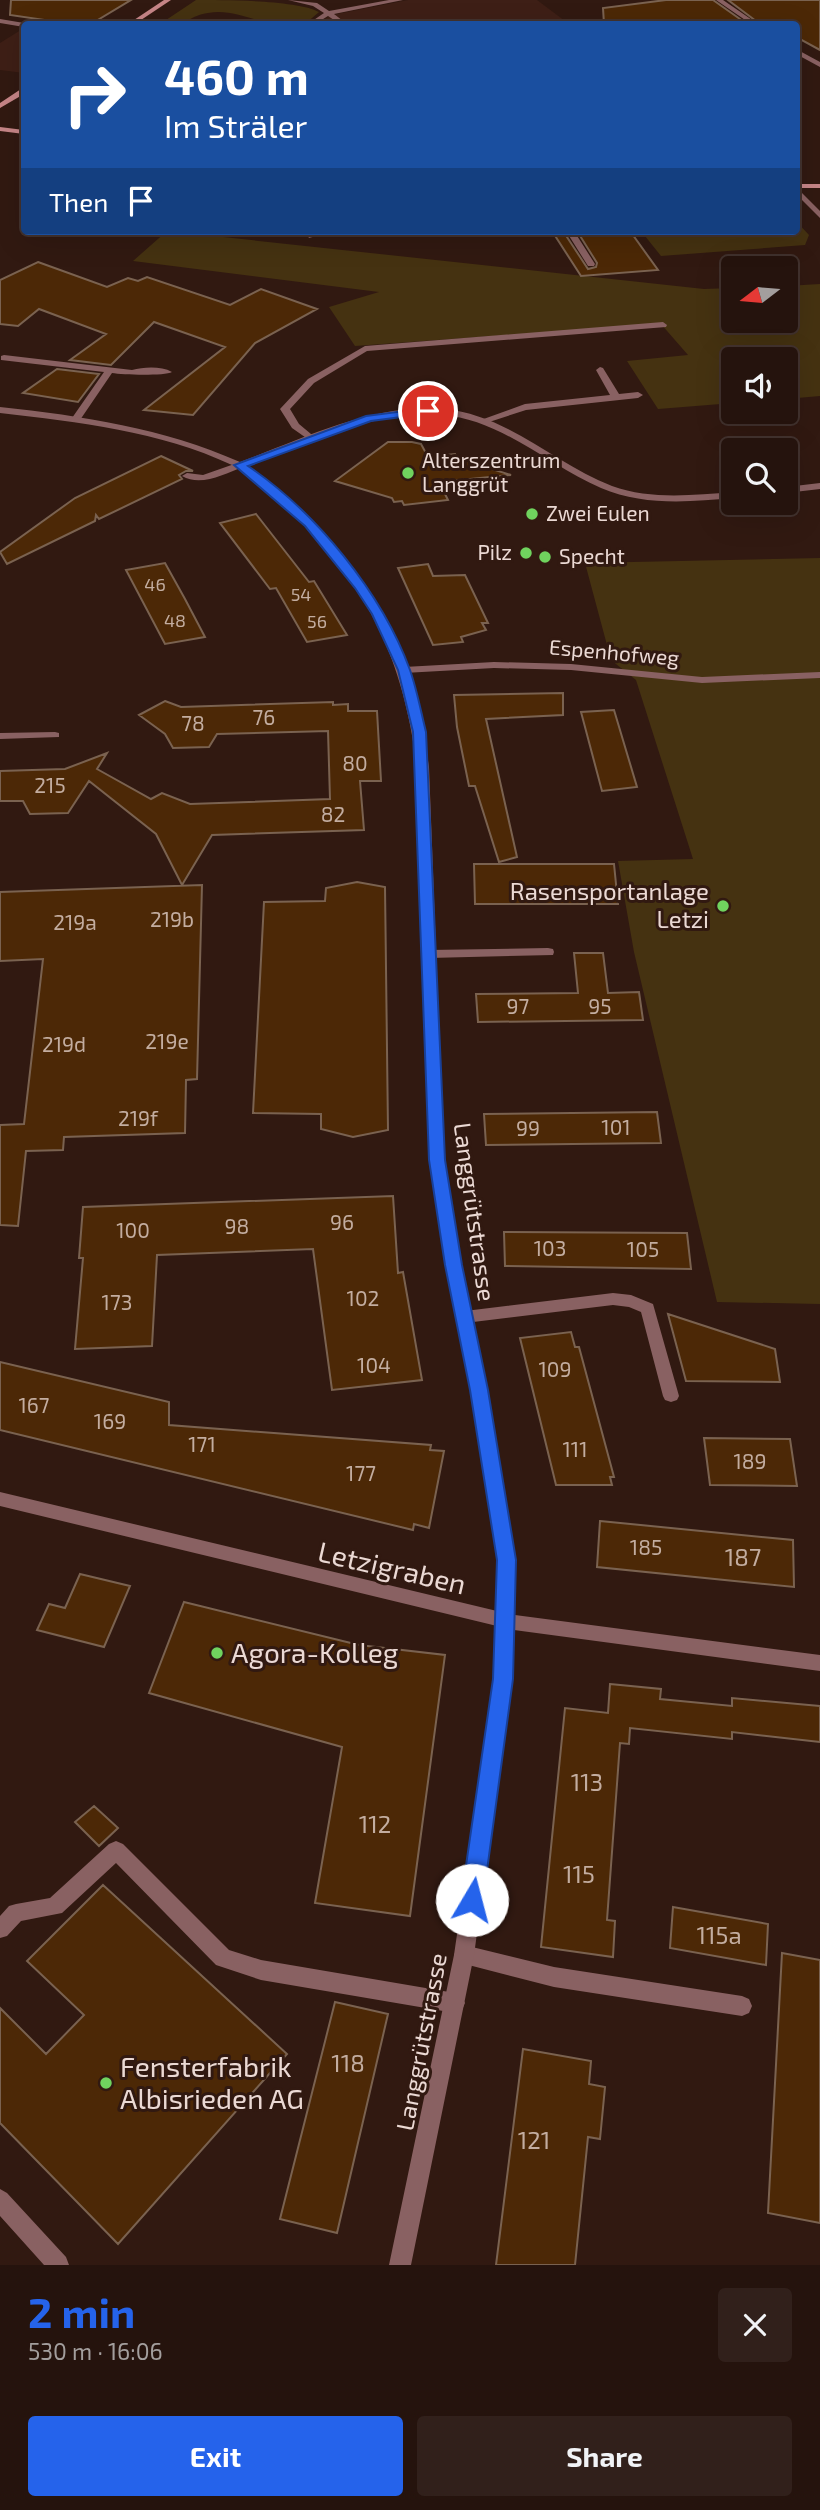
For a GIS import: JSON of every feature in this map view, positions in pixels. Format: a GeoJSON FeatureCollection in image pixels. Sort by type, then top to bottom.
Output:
{"type":"FeatureCollection","features":[{"type":"Feature","properties":{"kind":"main road"},"geometry":{"type":"LineString","coordinates":[[136,21],[168,0]]}},
{"type":"Feature","properties":{"kind":"main road"},"geometry":{"type":"LineString","coordinates":[[0,106],[21,93]]}},
{"type":"Feature","properties":{"kind":"main road"},"geometry":{"type":"LineString","coordinates":[[0,129],[21,132]]}},
{"type":"Feature","properties":{"kind":"main road"},"geometry":{"type":"LineString","coordinates":[[800,188],[820,186]]}},
{"type":"Feature","properties":{"kind":"street"},"geometry":{"type":"LineString","coordinates":[[291,0],[315,4],[340,21]]}},
{"type":"Feature","properties":{"kind":"street"},"geometry":{"type":"LineString","coordinates":[[316,21],[328,13],[400,0]]}},
{"type":"Feature","properties":{"kind":"street"},"geometry":{"type":"LineString","coordinates":[[719,0],[750,21]]}},
{"type":"Feature","properties":{"kind":"street"},"geometry":{"type":"LineString","coordinates":[[0,21],[21,24]]}},
{"type":"Feature","properties":{"kind":"street"},"geometry":{"type":"LineString","coordinates":[[800,53],[820,65]]}},
{"type":"Feature","properties":{"kind":"street"},"geometry":{"type":"LineString","coordinates":[[800,193],[820,216]]}},
{"type":"Feature","properties":{"kind":"street"},"geometry":{"type":"LineString","coordinates":[[573,235],[591,264]]}},
{"type":"Feature","properties":{"kind":"street"},"geometry":{"type":"LineString","coordinates":[[312,439],[295,426],[285,409],[311,381],[365,349],[663,326]]}},
{"type":"Feature","properties":{"kind":"street"},"geometry":{"type":"LineString","coordinates":[[4,358],[109,370],[168,372]]}},
{"type":"Feature","properties":{"kind":"street"},"geometry":{"type":"LineString","coordinates":[[77,418],[109,370]]}},
{"type":"Feature","properties":{"kind":"street"},"geometry":{"type":"LineString","coordinates":[[600,370],[617,397]]}},
{"type":"Feature","properties":{"kind":"street"},"geometry":{"type":"LineString","coordinates":[[483,421],[525,407],[638,395]]}},
{"type":"Feature","properties":{"kind":"street","name":"Langgrütstrasse"},"geometry":{"type":"LineString","coordinates":[[0,410],[77,418],[162,436],[240,465],[257,477],[309,524],[341,560],[378,614],[404,670],[415,705],[421,744],[437,1160],[506,1560],[506,1621],[503,1679],[464,1955],[400,2265]]}},
{"type":"Feature","properties":{"kind":"street"},"geometry":{"type":"LineString","coordinates":[[187,476],[204,478],[370,418],[412,412],[446,412],[483,421],[594,481],[618,491],[671,499],[721,496]]}},
{"type":"Feature","properties":{"kind":"street"},"geometry":{"type":"LineString","coordinates":[[798,489],[820,486]]}},
{"type":"Feature","properties":{"kind":"street","name":"Espenhofweg"},"geometry":{"type":"LineString","coordinates":[[404,670],[494,665],[571,667],[702,680],[820,675]]}},
{"type":"Feature","properties":{"kind":"street"},"geometry":{"type":"LineString","coordinates":[[0,736],[55,734]]}},
{"type":"Feature","properties":{"kind":"street"},"geometry":{"type":"LineString","coordinates":[[429,954],[548,952]]}},
{"type":"Feature","properties":{"kind":"street"},"geometry":{"type":"LineString","coordinates":[[464,1317],[613,1299],[648,1308],[671,1396]]}},
{"type":"Feature","properties":{"kind":"street","name":"Letzigraben"},"geometry":{"type":"LineString","coordinates":[[0,1499],[506,1621],[820,1663]]}},
{"type":"Feature","properties":{"kind":"street"},"geometry":{"type":"LineString","coordinates":[[0,1929],[16,1913],[55,1906],[116,1850],[223,1958],[261,1970],[455,2003]]}},
{"type":"Feature","properties":{"kind":"street"},"geometry":{"type":"LineString","coordinates":[[464,1955],[554,1977],[742,2006]]}},
{"type":"Feature","properties":{"kind":"street"},"geometry":{"type":"LineString","coordinates":[[0,2200],[58,2265]]}},
{"type":"Feature","properties":{"kind":"shaded area"},"geometry":{"type":"Polygon","coordinates":[[[196,0],[278,3],[319,12],[308,21],[262,21],[216,12],[201,14],[186,21],[164,21],[196,0]]]}},
{"type":"Feature","properties":{"kind":"shaded area"},"geometry":{"type":"Polygon","coordinates":[[[408,0],[537,0],[565,21],[321,21],[332,15],[408,0]]]}},
{"type":"Feature","properties":{"kind":"shaded area"},"geometry":{"type":"Polygon","coordinates":[[[21,30],[21,73],[0,70],[0,43],[21,30]]]}},
{"type":"Feature","properties":{"kind":"shaded area"},"geometry":{"type":"Polygon","coordinates":[[[800,225],[809,235],[805,245],[661,256],[644,235],[800,235],[800,225]]]}},
{"type":"Feature","properties":{"kind":"shaded area"},"geometry":{"type":"Polygon","coordinates":[[[162,235],[204,235],[704,289],[721,288],[721,333],[798,333],[798,285],[820,284],[820,396],[798,398],[798,347],[721,347],[721,404],[658,409],[627,361],[688,355],[661,324],[355,346],[329,307],[379,292],[133,261],[162,235]]]}},
{"type":"Feature","properties":{"kind":"shaded area","name":"Rasensportanlage Letzi"},"geometry":{"type":"Polygon","coordinates":[[[820,558],[820,1304],[717,1302],[634,952],[618,861],[693,859],[636,680],[611,660],[585,563],[820,558]]]}},
{"type":"Feature","properties":{"kind":"building"},"geometry":{"type":"Polygon","coordinates":[[[11,0],[131,0],[96,21],[51,21],[10,15],[11,0]]]}},
{"type":"Feature","properties":{"kind":"building"},"geometry":{"type":"Polygon","coordinates":[[[666,0],[713,0],[743,21],[604,21],[603,8],[666,0]]]}},
{"type":"Feature","properties":{"kind":"building"},"geometry":{"type":"Polygon","coordinates":[[[728,0],[820,0],[820,50],[800,39],[800,21],[756,21],[728,0]]]}},
{"type":"Feature","properties":{"kind":"building"},"geometry":{"type":"Polygon","coordinates":[[[555,235],[566,235],[588,269],[596,267],[597,263],[580,235],[633,235],[658,270],[581,276],[555,235]]]}},
{"type":"Feature","properties":{"kind":"building"},"geometry":{"type":"Polygon","coordinates":[[[38,262],[107,287],[128,278],[138,281],[147,277],[230,305],[261,289],[317,309],[255,343],[193,415],[144,410],[225,347],[154,322],[111,365],[70,360],[106,334],[39,309],[18,326],[0,324],[0,280],[38,262]]]}},
{"type":"Feature","properties":{"kind":"building"},"geometry":{"type":"Polygon","coordinates":[[[57,369],[99,374],[78,402],[23,393],[57,369]]]}},
{"type":"Feature","properties":{"kind":"building","name":"Alterszentrum Langgrüt"},"geometry":{"type":"Polygon","coordinates":[[[388,442],[421,444],[428,457],[455,454],[457,458],[511,475],[439,482],[448,500],[404,505],[402,501],[394,502],[392,498],[335,481],[388,442]]]}},
{"type":"Feature","properties":{"kind":"building"},"geometry":{"type":"Polygon","coordinates":[[[161,456],[193,471],[186,471],[179,475],[182,479],[99,519],[96,515],[95,521],[7,564],[0,552],[75,498],[161,456]]]}},
{"type":"Feature","properties":{"kind":"building"},"geometry":{"type":"Polygon","coordinates":[[[256,514],[309,582],[314,581],[347,635],[307,642],[276,588],[270,589],[220,523],[256,514]]]}},
{"type":"Feature","properties":{"kind":"building"},"geometry":{"type":"Polygon","coordinates":[[[165,563],[205,637],[165,644],[126,570],[165,563]]]}},
{"type":"Feature","properties":{"kind":"building"},"geometry":{"type":"Polygon","coordinates":[[[428,564],[433,576],[465,575],[488,623],[482,623],[486,630],[461,637],[463,642],[433,645],[398,568],[428,564]]]}},
{"type":"Feature","properties":{"kind":"building"},"geometry":{"type":"Polygon","coordinates":[[[563,693],[563,715],[486,719],[517,857],[499,862],[475,786],[469,786],[457,727],[454,695],[563,693]]]}},
{"type":"Feature","properties":{"kind":"building"},"geometry":{"type":"Polygon","coordinates":[[[165,701],[181,707],[333,702],[333,705],[348,704],[348,711],[377,711],[381,781],[360,781],[364,830],[212,835],[182,885],[156,834],[89,781],[68,813],[30,814],[23,801],[0,801],[0,771],[65,769],[107,753],[97,769],[151,799],[162,793],[190,804],[330,799],[328,731],[217,734],[209,747],[173,748],[165,734],[139,715],[165,701]]]}},
{"type":"Feature","properties":{"kind":"building"},"geometry":{"type":"Polygon","coordinates":[[[614,710],[637,787],[602,791],[581,712],[614,710]]]}},
{"type":"Feature","properties":{"kind":"building"},"geometry":{"type":"Polygon","coordinates":[[[474,864],[614,864],[618,904],[475,904],[474,864]]]}},
{"type":"Feature","properties":{"kind":"building"},"geometry":{"type":"Polygon","coordinates":[[[357,882],[385,887],[388,1130],[353,1137],[321,1129],[321,1114],[253,1113],[264,902],[325,901],[326,888],[357,882]]]}},
{"type":"Feature","properties":{"kind":"building"},"geometry":{"type":"Polygon","coordinates":[[[202,885],[197,1079],[186,1080],[185,1133],[64,1137],[63,1150],[26,1151],[18,1226],[0,1225],[0,1125],[24,1124],[43,959],[0,961],[0,892],[202,885]]]}},
{"type":"Feature","properties":{"kind":"building"},"geometry":{"type":"Polygon","coordinates":[[[574,953],[603,953],[608,993],[639,992],[643,1020],[478,1022],[476,994],[578,993],[574,953]]]}},
{"type":"Feature","properties":{"kind":"building"},"geometry":{"type":"Polygon","coordinates":[[[657,1112],[661,1143],[486,1145],[484,1114],[657,1112]]]}},
{"type":"Feature","properties":{"kind":"building"},"geometry":{"type":"Polygon","coordinates":[[[393,1196],[398,1273],[403,1272],[422,1380],[332,1390],[313,1249],[157,1255],[152,1346],[75,1349],[83,1258],[79,1258],[83,1207],[393,1196]]]}},
{"type":"Feature","properties":{"kind":"building"},"geometry":{"type":"Polygon","coordinates":[[[504,1232],[687,1233],[691,1269],[505,1266],[504,1232]]]}},
{"type":"Feature","properties":{"kind":"building"},"geometry":{"type":"Polygon","coordinates":[[[668,1314],[775,1349],[780,1382],[686,1381],[668,1314]]]}},
{"type":"Feature","properties":{"kind":"building"},"geometry":{"type":"Polygon","coordinates":[[[571,1332],[575,1347],[579,1347],[614,1477],[610,1477],[612,1485],[556,1485],[520,1338],[571,1332]]]}},
{"type":"Feature","properties":{"kind":"building"},"geometry":{"type":"Polygon","coordinates":[[[0,1362],[169,1402],[169,1425],[431,1445],[430,1450],[444,1451],[429,1528],[414,1524],[413,1530],[0,1430],[0,1362]]]}},
{"type":"Feature","properties":{"kind":"building"},"geometry":{"type":"Polygon","coordinates":[[[704,1438],[790,1439],[797,1486],[710,1485],[704,1438]]]}},
{"type":"Feature","properties":{"kind":"building"},"geometry":{"type":"Polygon","coordinates":[[[600,1521],[793,1540],[794,1587],[597,1567],[600,1521]]]}},
{"type":"Feature","properties":{"kind":"building"},"geometry":{"type":"Polygon","coordinates":[[[80,1574],[130,1586],[104,1647],[37,1630],[49,1604],[65,1608],[80,1574]]]}},
{"type":"Feature","properties":{"kind":"building"},"geometry":{"type":"Polygon","coordinates":[[[184,1602],[359,1645],[445,1655],[410,1916],[315,1903],[342,1747],[149,1693],[184,1602]]]}},
{"type":"Feature","properties":{"kind":"building"},"geometry":{"type":"Polygon","coordinates":[[[610,1684],[661,1689],[660,1699],[732,1706],[732,1698],[820,1706],[820,1742],[732,1732],[732,1739],[630,1728],[629,1744],[620,1743],[607,1920],[615,1921],[613,1957],[541,1947],[565,1708],[608,1713],[610,1684]]]}},
{"type":"Feature","properties":{"kind":"building"},"geometry":{"type":"Polygon","coordinates":[[[94,1806],[118,1828],[99,1846],[75,1822],[94,1806]]]}},
{"type":"Feature","properties":{"kind":"building","name":"Fensterfabrik Albisrieden AG"},"geometry":{"type":"Polygon","coordinates":[[[103,1885],[287,2054],[118,2244],[0,2123],[0,2008],[46,2054],[84,2015],[27,1961],[103,1885]]]}},
{"type":"Feature","properties":{"kind":"building"},"geometry":{"type":"Polygon","coordinates":[[[673,1907],[768,1924],[766,1965],[670,1948],[673,1907]]]}},
{"type":"Feature","properties":{"kind":"building"},"geometry":{"type":"Polygon","coordinates":[[[782,1953],[820,1960],[820,2223],[768,2213],[782,1953]]]}},
{"type":"Feature","properties":{"kind":"building"},"geometry":{"type":"Polygon","coordinates":[[[335,2002],[388,2014],[337,2233],[280,2219],[335,2002]]]}},
{"type":"Feature","properties":{"kind":"building"},"geometry":{"type":"Polygon","coordinates":[[[523,2049],[591,2061],[589,2084],[605,2087],[600,2139],[588,2137],[575,2265],[496,2265],[523,2049]]]}},
{"type":"Feature","properties":{"kind":"place","name":"Alterszentrum Langgrüt"},"geometry":{"type":"Point","coordinates":[408,473]}},
{"type":"Feature","properties":{"kind":"place","name":"Zwei Eulen"},"geometry":{"type":"Point","coordinates":[532,514]}},
{"type":"Feature","properties":{"kind":"place","name":"Pilz"},"geometry":{"type":"Point","coordinates":[526,553]}},
{"type":"Feature","properties":{"kind":"place","name":"Specht"},"geometry":{"type":"Point","coordinates":[545,557]}},
{"type":"Feature","properties":{"kind":"place","name":"Rasensportanlage Letzi"},"geometry":{"type":"Point","coordinates":[723,906]}},
{"type":"Feature","properties":{"kind":"place","name":"Agora-Kolleg"},"geometry":{"type":"Point","coordinates":[217,1653]}},
{"type":"Feature","properties":{"kind":"place","name":"Fensterfabrik Albisrieden AG"},"geometry":{"type":"Point","coordinates":[106,2083]}},
{"type":"Feature","properties":{"kind":"route"},"geometry":{"type":"LineString","coordinates":[[428,411],[370,418],[240,465],[309,524],[360,586],[393,642],[415,705],[420,732],[437,1160],[453,1265],[479,1390],[506,1560],[503,1679],[472,1900]]}}]}
